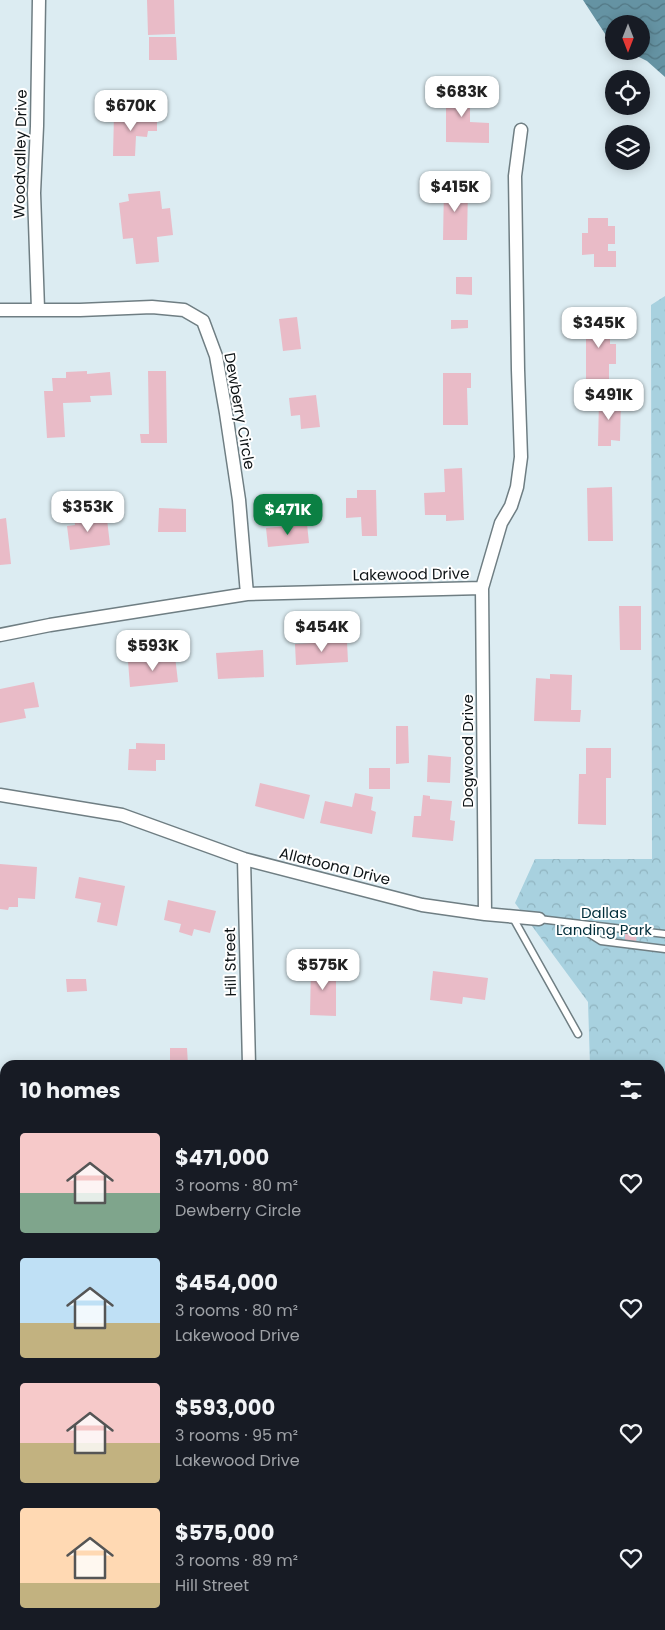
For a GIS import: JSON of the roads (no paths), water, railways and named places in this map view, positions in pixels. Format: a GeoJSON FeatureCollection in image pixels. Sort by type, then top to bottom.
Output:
{"type":"FeatureCollection","features":[{"type":"Feature","properties":{"kind":"street","name":"Woodvalley Drive"},"geometry":{"type":"LineString","coordinates":[[38,309],[34,193],[38,126],[40,0]]}},
{"type":"Feature","properties":{"kind":"street","name":"Lakewood Drive"},"geometry":{"type":"LineString","coordinates":[[0,635],[50,625],[247,594],[482,588],[501,523],[511,506],[517,487],[521,457],[514,176],[521,130]]}},
{"type":"Feature","properties":{"kind":"street","name":"Dewberry Circle"},"geometry":{"type":"LineString","coordinates":[[0,310],[80,310],[152,307],[184,310],[203,322],[216,356],[226,413],[239,500],[247,594]]}},
{"type":"Feature","properties":{"kind":"street","name":"Dogwood Drive"},"geometry":{"type":"LineString","coordinates":[[482,588],[485,914]]}},
{"type":"Feature","properties":{"kind":"street","name":"Allatoona Drive"},"geometry":{"type":"LineString","coordinates":[[0,795],[122,815],[244,859],[422,904],[485,914],[539,919]]}},
{"type":"Feature","properties":{"kind":"street","name":"Hill Street"},"geometry":{"type":"LineString","coordinates":[[244,859],[249,1060]]}},
{"type":"Feature","properties":{"kind":"lane"},"geometry":{"type":"LineString","coordinates":[[511,915],[578,1034]]}},
{"type":"Feature","properties":{"kind":"lane","name":"Allatoona Drive"},"geometry":{"type":"LineString","coordinates":[[539,919],[571,922],[601,941],[665,949]]}},
{"type":"Feature","properties":{"kind":"lane"},"geometry":{"type":"LineString","coordinates":[[571,922],[665,934]]}},
{"type":"Feature","properties":{"kind":"water"},"geometry":{"type":"Polygon","coordinates":[[[583,0],[665,0],[665,77],[645,60],[650,60],[650,15],[605,15],[605,34],[583,0]]]}},
{"type":"Feature","properties":{"kind":"park label","name":"Dallas Landing Park"},"geometry":{"type":"Point","coordinates":[604,920]}}]}
